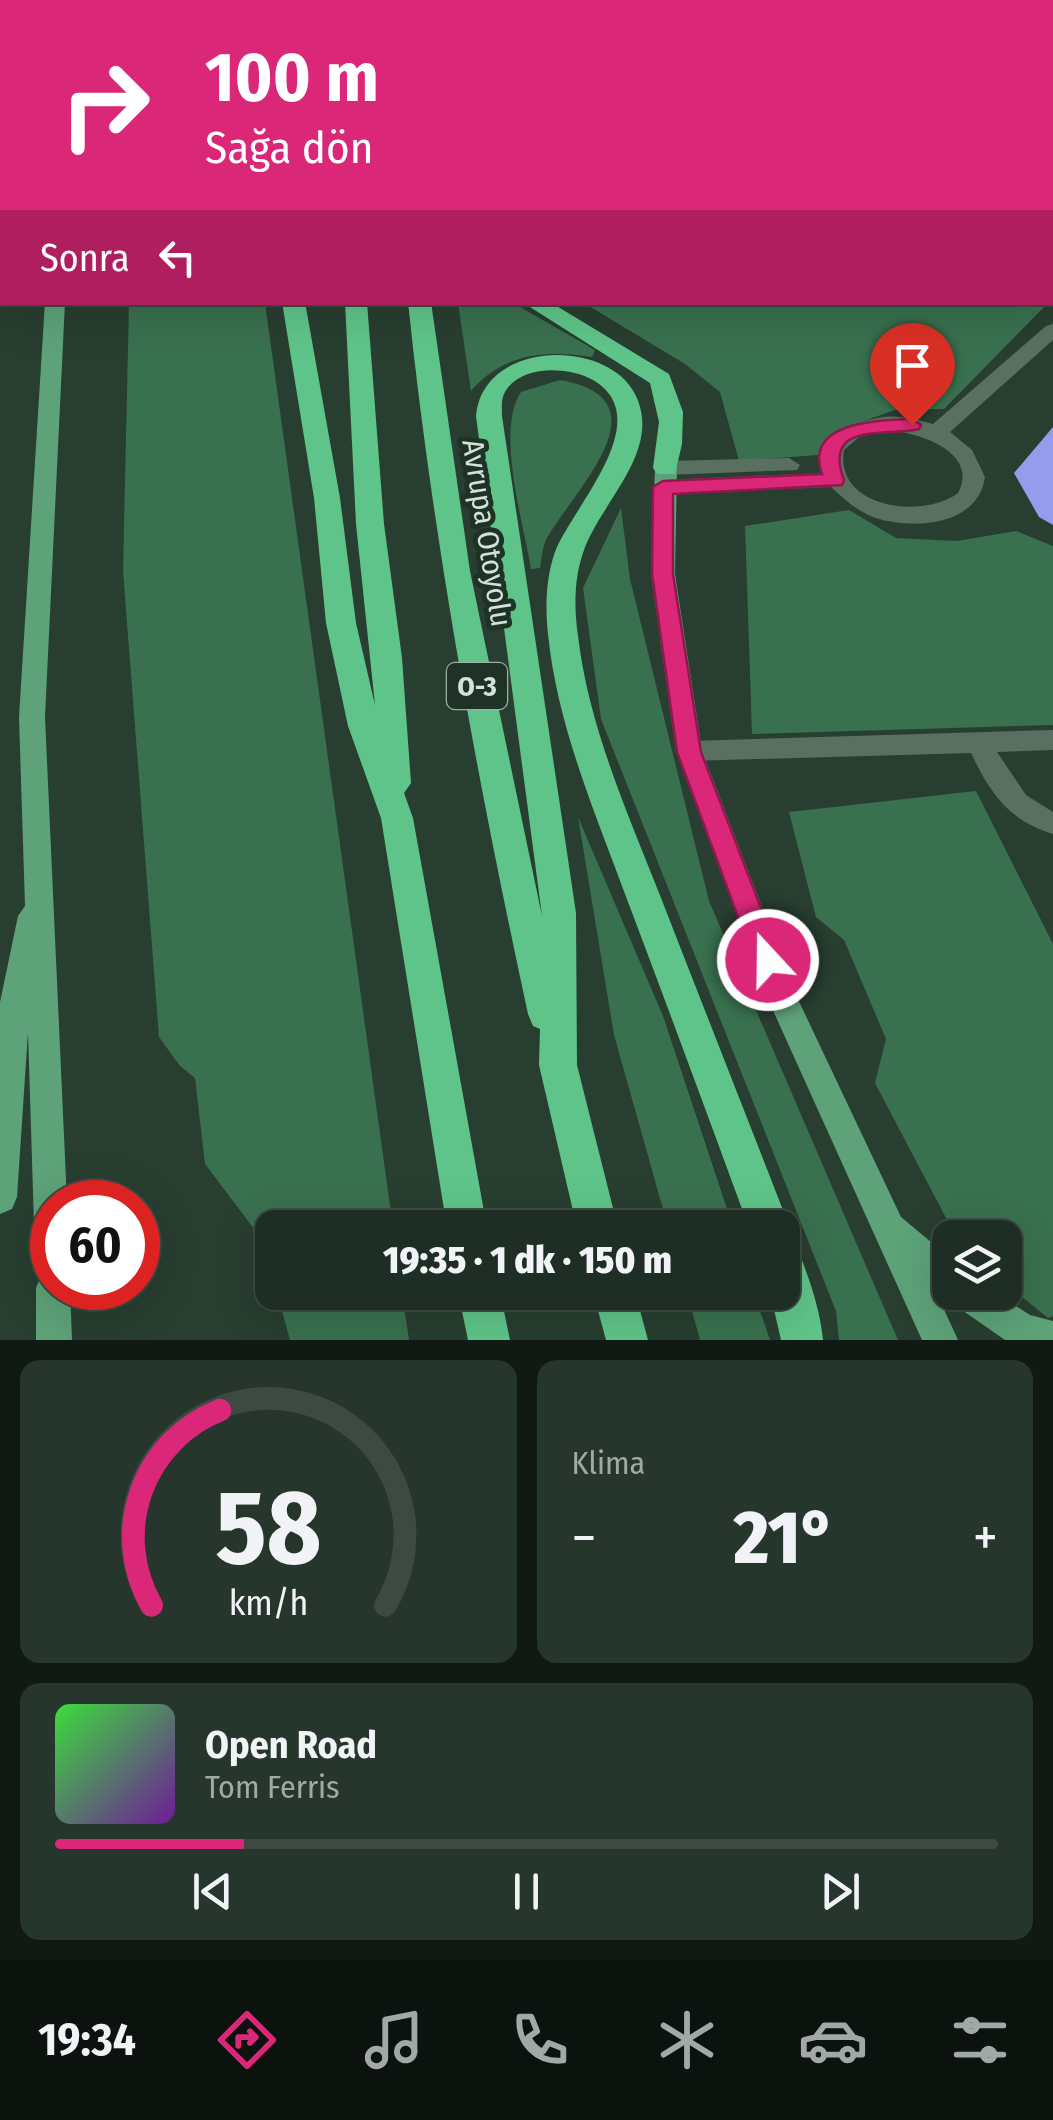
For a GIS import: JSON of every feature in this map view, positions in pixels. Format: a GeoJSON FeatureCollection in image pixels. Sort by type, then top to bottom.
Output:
{"type":"FeatureCollection","features":[{"type":"Feature","properties":{"kind":"highway"},"geometry":{"type":"LineString","coordinates":[[294,305],[324,480],[341,623],[364,726],[397,818]]}},
{"type":"Feature","properties":{"kind":"highway"},"geometry":{"type":"LineString","coordinates":[[356,305],[370,524],[387,658],[397,818],[464,1210]]}},
{"type":"Feature","properties":{"kind":"highway","name":"Avrupa Otoyolu"},"geometry":{"type":"LineString","coordinates":[[419,305],[454,562],[492,769],[558,1066]]}},
{"type":"Feature","properties":{"kind":"highway"},"geometry":{"type":"LineString","coordinates":[[538,305],[660,379],[671,399],[673,427],[664,478]]}},
{"type":"Feature","properties":{"kind":"highway"},"geometry":{"type":"LineString","coordinates":[[558,1066],[559,912],[489,416],[491,393],[506,376],[555,361],[586,368],[610,380],[623,394],[628,416],[626,444],[613,476],[575,535],[568,556],[562,610],[574,691],[593,765],[763,1210]]}},
{"type":"Feature","properties":{"kind":"highway","name":"O-3"},"geometry":{"type":"LineString","coordinates":[[558,1066],[594,1210]]}},
{"type":"Feature","properties":{"kind":"highway"},"geometry":{"type":"LineString","coordinates":[[483,1310],[489,1340]]}},
{"type":"Feature","properties":{"kind":"highway"},"geometry":{"type":"LineString","coordinates":[[618,1310],[626,1340]]}},
{"type":"Feature","properties":{"kind":"highway"},"geometry":{"type":"LineString","coordinates":[[797,1310],[802,1340]]}},
{"type":"Feature","properties":{"kind":"main road"},"geometry":{"type":"LineString","coordinates":[[50,1180],[32,717],[51,309]]}},
{"type":"Feature","properties":{"kind":"main road"},"geometry":{"type":"LineString","coordinates":[[664,478],[662,574],[689,752],[781,995],[940,1340]]}},
{"type":"Feature","properties":{"kind":"main road"},"geometry":{"type":"LineString","coordinates":[[0,1198],[16,992],[40,877]]}},
{"type":"Feature","properties":{"kind":"main road"},"geometry":{"type":"LineString","coordinates":[[887,1224],[932,1264]]}},
{"type":"Feature","properties":{"kind":"main road"},"geometry":{"type":"LineString","coordinates":[[53,1310],[54,1340]]}},
{"type":"Feature","properties":{"kind":"main road"},"geometry":{"type":"LineString","coordinates":[[987,1310],[1038,1336],[1053,1339]]}},
{"type":"Feature","properties":{"kind":"street"},"geometry":{"type":"LineString","coordinates":[[936,433],[1053,330]]}},
{"type":"Feature","properties":{"kind":"street"},"geometry":{"type":"LineString","coordinates":[[912,425],[936,433],[957,446],[971,462],[976,480],[970,497],[954,510],[929,517],[874,510],[850,497],[832,472],[832,448],[844,435],[862,426],[912,425]]}},
{"type":"Feature","properties":{"kind":"street"},"geometry":{"type":"LineString","coordinates":[[664,478],[832,472]]}},
{"type":"Feature","properties":{"kind":"street"},"geometry":{"type":"LineString","coordinates":[[689,752],[1053,740]]}},
{"type":"Feature","properties":{"kind":"street"},"geometry":{"type":"LineString","coordinates":[[979,742],[994,775],[1015,801],[1041,821],[1053,823]]}},
{"type":"Feature","properties":{"kind":"green space"},"geometry":{"type":"Polygon","coordinates":[[[129,305],[265,305],[391,1210],[255,1210],[255,1230],[205,1164],[195,1078],[180,1066],[159,1037],[123,571],[129,305]]]}},
{"type":"Feature","properties":{"kind":"green space"},"geometry":{"type":"Polygon","coordinates":[[[458,305],[516,305],[595,350],[592,357],[526,357],[497,369],[471,391],[458,305]]]}},
{"type":"Feature","properties":{"kind":"green space"},"geometry":{"type":"Polygon","coordinates":[[[587,305],[1046,305],[944,409],[895,410],[847,427],[818,455],[739,461],[720,392],[685,364],[587,305]]]}},
{"type":"Feature","properties":{"kind":"green space"},"geometry":{"type":"Polygon","coordinates":[[[560,380],[592,390],[608,406],[611,425],[605,448],[592,471],[547,538],[540,568],[531,569],[511,453],[514,409],[521,392],[560,380]]]}},
{"type":"Feature","properties":{"kind":"green space"},"geometry":{"type":"Polygon","coordinates":[[[621,508],[630,579],[709,901],[898,1340],[839,1340],[836,1311],[800,1220],[800,1210],[796,1210],[601,719],[583,588],[621,508]]]}},
{"type":"Feature","properties":{"kind":"green space"},"geometry":{"type":"Polygon","coordinates":[[[849,510],[896,538],[957,541],[1016,531],[1053,546],[1053,725],[752,734],[745,526],[849,510]]]}},
{"type":"Feature","properties":{"kind":"green space"},"geometry":{"type":"Polygon","coordinates":[[[976,791],[1053,944],[1053,1316],[1048,1318],[1022,1297],[1022,1220],[947,1220],[875,1083],[886,1039],[844,940],[816,917],[789,812],[976,791]]]}},
{"type":"Feature","properties":{"kind":"green space"},"geometry":{"type":"Polygon","coordinates":[[[578,817],[663,1016],[727,1210],[663,1210],[614,1035],[578,817]]]}},
{"type":"Feature","properties":{"kind":"green space"},"geometry":{"type":"Polygon","coordinates":[[[282,1310],[405,1310],[409,1340],[290,1340],[282,1310]]]}},
{"type":"Feature","properties":{"kind":"green space"},"geometry":{"type":"Polygon","coordinates":[[[692,1310],[760,1310],[770,1340],[700,1340],[692,1310]]]}},
{"type":"Feature","properties":{"kind":"building"},"geometry":{"type":"Polygon","coordinates":[[[1053,427],[1053,525],[1039,517],[1014,473],[1053,427]]]}},
{"type":"Feature","properties":{"kind":"route"},"geometry":{"type":"LineString","coordinates":[[768,960],[689,752],[662,574],[663,487],[834,480],[828,464],[832,448],[844,435],[862,426],[912,425]]}}]}
